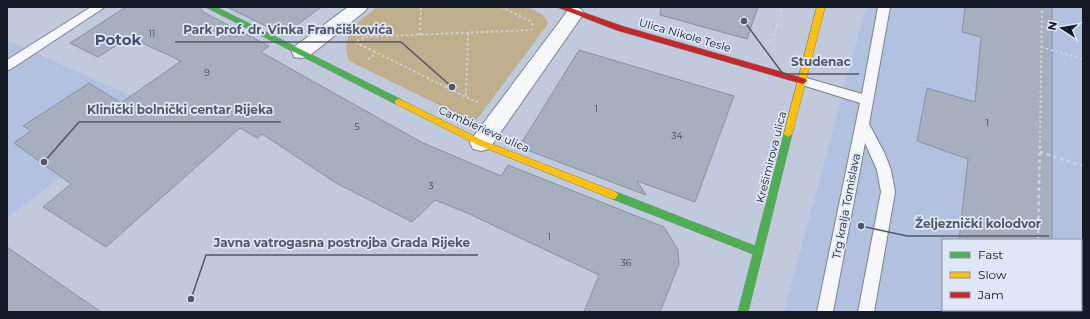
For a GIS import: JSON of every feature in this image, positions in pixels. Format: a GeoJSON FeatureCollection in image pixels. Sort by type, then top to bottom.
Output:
{"type":"FeatureCollection","features":[{"type":"Feature","properties":{"kind":"main road","name":"Cambierieva ulica"},"geometry":{"type":"LineString","coordinates":[[210,7],[481,143],[759,252]]}},
{"type":"Feature","properties":{"kind":"main road","name":"Krešimirova ulica"},"geometry":{"type":"LineString","coordinates":[[743,312],[821,7]]}},
{"type":"Feature","properties":{"kind":"main road","name":"Ulica Nikole Tesle"},"geometry":{"type":"LineString","coordinates":[[568,10],[618,28],[803,81]]}},
{"type":"Feature","properties":{"kind":"street"},"geometry":{"type":"LineString","coordinates":[[301,52],[359,7]]}},
{"type":"Feature","properties":{"kind":"street"},"geometry":{"type":"LineString","coordinates":[[481,143],[568,10]]}},
{"type":"Feature","properties":{"kind":"lane"},"geometry":{"type":"LineString","coordinates":[[7,66],[99,7]]}},
{"type":"Feature","properties":{"kind":"lane","name":"Trg kralja Tomislava"},"geometry":{"type":"LineString","coordinates":[[825,312],[884,7]]}},
{"type":"Feature","properties":{"kind":"lane"},"geometry":{"type":"LineString","coordinates":[[803,81],[867,100]]}},
{"type":"Feature","properties":{"kind":"lane"},"geometry":{"type":"LineString","coordinates":[[862,125],[877,152],[884,170],[888,192],[866,312]]}},
{"type":"Feature","properties":{"kind":"path"},"geometry":{"type":"LineString","coordinates":[[420,35],[421,7]]}},
{"type":"Feature","properties":{"kind":"path"},"geometry":{"type":"LineString","coordinates":[[500,7],[530,21],[534,25],[529,36]]}},
{"type":"Feature","properties":{"kind":"path"},"geometry":{"type":"LineString","coordinates":[[760,45],[771,43],[773,40],[782,7]]}},
{"type":"Feature","properties":{"kind":"path"},"geometry":{"type":"LineString","coordinates":[[1038,239],[1042,7]]}},
{"type":"Feature","properties":{"kind":"path"},"geometry":{"type":"LineString","coordinates":[[352,44],[364,37],[533,30]]}},
{"type":"Feature","properties":{"kind":"path"},"geometry":{"type":"LineString","coordinates":[[466,97],[468,33]]}},
{"type":"Feature","properties":{"kind":"path"},"geometry":{"type":"LineString","coordinates":[[355,42],[476,102],[480,100]]}},
{"type":"Feature","properties":{"kind":"path"},"geometry":{"type":"LineString","coordinates":[[1041,46],[1083,59]]}},
{"type":"Feature","properties":{"kind":"path"},"geometry":{"type":"LineString","coordinates":[[1040,152],[1083,166]]}},
{"type":"Feature","properties":{"kind":"shaded area"},"geometry":{"type":"Polygon","coordinates":[[[377,7],[526,7],[543,15],[548,24],[481,114],[476,120],[472,121],[349,61],[346,43],[348,36],[363,18],[377,7]]]}},
{"type":"Feature","properties":{"kind":"shaded area"},"geometry":{"type":"Polygon","coordinates":[[[866,7],[1083,7],[1083,312],[784,312],[866,7]]]}},
{"type":"Feature","properties":{"kind":"shaded area"},"geometry":{"type":"Polygon","coordinates":[[[11,42],[154,106],[7,218],[7,43],[11,42]]]}},
{"type":"Feature","properties":{"kind":"building"},"geometry":{"type":"Polygon","coordinates":[[[126,7],[200,7],[203,12],[269,46],[261,52],[421,142],[501,176],[508,165],[664,227],[678,250],[679,264],[660,312],[584,312],[599,275],[465,212],[435,200],[412,222],[336,183],[262,134],[257,138],[240,128],[106,247],[43,207],[71,184],[14,143],[31,131],[23,126],[89,83],[121,103],[181,61],[129,37],[98,57],[70,43],[126,7]]]}},
{"type":"Feature","properties":{"kind":"building"},"geometry":{"type":"Polygon","coordinates":[[[227,7],[321,7],[284,35],[227,7]]]}},
{"type":"Feature","properties":{"kind":"building"},"geometry":{"type":"Polygon","coordinates":[[[661,7],[758,7],[747,39],[660,15],[661,7]]]}},
{"type":"Feature","properties":{"kind":"building"},"geometry":{"type":"Polygon","coordinates":[[[965,7],[1052,7],[1052,239],[959,239],[968,159],[917,141],[927,88],[975,102],[981,37],[962,32],[965,7]]]}},
{"type":"Feature","properties":{"kind":"building"},"geometry":{"type":"Polygon","coordinates":[[[579,50],[734,96],[695,202],[637,181],[646,195],[519,147],[579,50]]]}},
{"type":"Feature","properties":{"kind":"building"},"geometry":{"type":"Polygon","coordinates":[[[7,247],[101,312],[7,312],[7,247]]]}},
{"type":"Feature","properties":{"kind":"traffic: fast"},"geometry":{"type":"LineString","coordinates":[[210,7],[399,102]]}},
{"type":"Feature","properties":{"kind":"traffic: fast"},"geometry":{"type":"LineString","coordinates":[[743,312],[788,134]]}},
{"type":"Feature","properties":{"kind":"traffic: fast"},"geometry":{"type":"LineString","coordinates":[[613,195],[759,252]]}},
{"type":"Feature","properties":{"kind":"traffic: slow"},"geometry":{"type":"LineString","coordinates":[[788,134],[821,7]]}},
{"type":"Feature","properties":{"kind":"traffic: slow"},"geometry":{"type":"LineString","coordinates":[[399,102],[481,143],[613,195]]}},
{"type":"Feature","properties":{"kind":"traffic: jam"},"geometry":{"type":"LineString","coordinates":[[561,7],[619,28],[803,81]]}},
{"type":"Feature","properties":{"kind":"place","name":"Studenac"},"geometry":{"type":"Point","coordinates":[744,21]}},
{"type":"Feature","properties":{"kind":"place","name":"Park prof. dr. Vinka Frančiškovića"},"geometry":{"type":"Point","coordinates":[452,87]}},
{"type":"Feature","properties":{"kind":"place","name":"Klinički bolnički centar Rijeka"},"geometry":{"type":"Point","coordinates":[44,162]}},
{"type":"Feature","properties":{"kind":"place","name":"Željeznički kolodvor"},"geometry":{"type":"Point","coordinates":[861,226]}},
{"type":"Feature","properties":{"kind":"place","name":"Javna vatrogasna postrojba Grada Rijeke"},"geometry":{"type":"Point","coordinates":[191,299]}},
{"type":"Feature","properties":{"kind":"district","name":"Potok"},"geometry":{"type":"Point","coordinates":[118,39]}}]}
